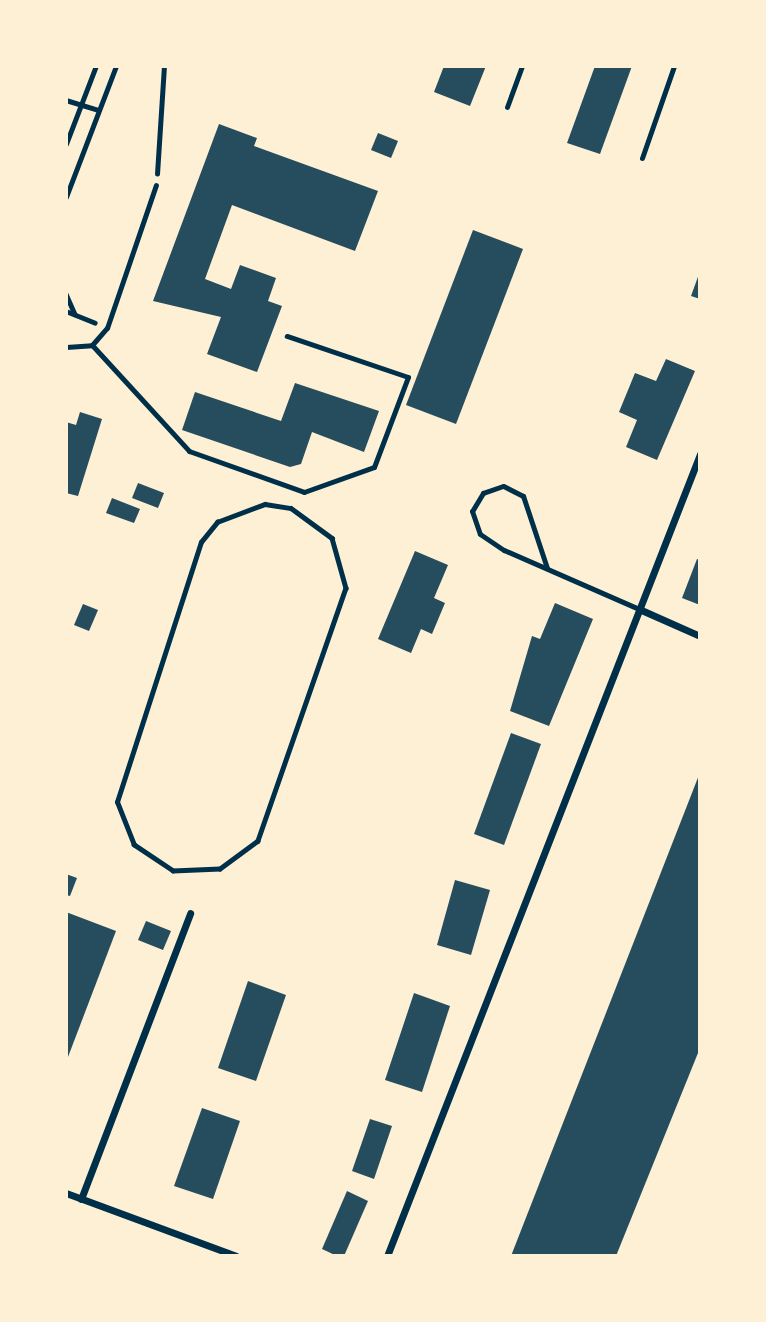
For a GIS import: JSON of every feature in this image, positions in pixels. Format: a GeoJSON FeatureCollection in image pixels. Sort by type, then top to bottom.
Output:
{"type":"FeatureCollection","features":[{"type":"Feature","properties":{"kind":"street"},"geometry":{"type":"LineString","coordinates":[[387,1255],[699,454]]}},
{"type":"Feature","properties":{"kind":"street"},"geometry":{"type":"LineString","coordinates":[[639,609],[699,636]]}},
{"type":"Feature","properties":{"kind":"street"},"geometry":{"type":"LineString","coordinates":[[81,1199],[190,913]]}},
{"type":"Feature","properties":{"kind":"street"},"geometry":{"type":"LineString","coordinates":[[66,1193],[236,1255]]}},
{"type":"Feature","properties":{"kind":"lane"},"geometry":{"type":"LineString","coordinates":[[507,107],[522,66]]}},
{"type":"Feature","properties":{"kind":"lane"},"geometry":{"type":"LineString","coordinates":[[642,158],[674,66]]}},
{"type":"Feature","properties":{"kind":"lane"},"geometry":{"type":"LineString","coordinates":[[66,347],[92,345],[107,328],[156,186]]}},
{"type":"Feature","properties":{"kind":"lane"},"geometry":{"type":"LineString","coordinates":[[92,345],[189,451],[304,492],[374,467],[408,377],[287,336]]}},
{"type":"Feature","properties":{"kind":"lane"},"geometry":{"type":"LineString","coordinates":[[547,568],[523,496],[503,485],[483,493],[472,511],[480,534],[547,568],[639,609]]}},
{"type":"Feature","properties":{"kind":"path"},"geometry":{"type":"LineString","coordinates":[[66,144],[96,66]]}},
{"type":"Feature","properties":{"kind":"path"},"geometry":{"type":"LineString","coordinates":[[66,197],[116,66]]}},
{"type":"Feature","properties":{"kind":"path"},"geometry":{"type":"LineString","coordinates":[[156,186],[164,66]]}},
{"type":"Feature","properties":{"kind":"path"},"geometry":{"type":"LineString","coordinates":[[66,100],[100,110]]}},
{"type":"Feature","properties":{"kind":"path"},"geometry":{"type":"LineString","coordinates":[[66,294],[75,315]]}},
{"type":"Feature","properties":{"kind":"path"},"geometry":{"type":"LineString","coordinates":[[66,311],[107,328]]}},
{"type":"Feature","properties":{"kind":"path"},"geometry":{"type":"LineString","coordinates":[[265,504],[314,520],[332,538],[346,588],[258,841],[220,869],[173,871],[134,845],[117,802],[201,542],[217,522],[265,504]]}},
{"type":"Feature","properties":{"kind":"building"},"geometry":{"type":"Polygon","coordinates":[[[444,66],[486,66],[470,106],[434,92],[444,66]]]}},
{"type":"Feature","properties":{"kind":"building"},"geometry":{"type":"Polygon","coordinates":[[[595,66],[632,66],[600,154],[567,143],[595,66]]]}},
{"type":"Feature","properties":{"kind":"building"},"geometry":{"type":"Polygon","coordinates":[[[219,124],[257,138],[254,146],[378,191],[355,251],[232,205],[205,279],[231,289],[240,265],[276,278],[268,301],[282,306],[257,372],[207,354],[221,317],[153,301],[219,124]]]}},
{"type":"Feature","properties":{"kind":"building"},"geometry":{"type":"Polygon","coordinates":[[[378,133],[398,141],[391,158],[371,150],[378,133]]]}},
{"type":"Feature","properties":{"kind":"building"},"geometry":{"type":"Polygon","coordinates":[[[473,230],[523,249],[456,424],[406,405],[473,230]]]}},
{"type":"Feature","properties":{"kind":"building"},"geometry":{"type":"Polygon","coordinates":[[[700,274],[700,299],[691,296],[700,274]]]}},
{"type":"Feature","properties":{"kind":"building"},"geometry":{"type":"Polygon","coordinates":[[[666,359],[695,371],[657,460],[626,447],[637,420],[619,412],[635,373],[656,381],[666,359]]]}},
{"type":"Feature","properties":{"kind":"building"},"geometry":{"type":"Polygon","coordinates":[[[295,383],[379,411],[364,452],[312,432],[301,464],[290,467],[182,430],[195,392],[281,421],[295,383]]]}},
{"type":"Feature","properties":{"kind":"building"},"geometry":{"type":"Polygon","coordinates":[[[80,412],[102,419],[78,496],[66,493],[66,422],[76,425],[80,412]]]}},
{"type":"Feature","properties":{"kind":"building"},"geometry":{"type":"Polygon","coordinates":[[[138,483],[164,493],[158,508],[132,498],[138,483]]]}},
{"type":"Feature","properties":{"kind":"building"},"geometry":{"type":"Polygon","coordinates":[[[112,498],[140,509],[134,523],[106,513],[112,498]]]}},
{"type":"Feature","properties":{"kind":"building"},"geometry":{"type":"Polygon","coordinates":[[[415,551],[448,565],[434,598],[445,603],[432,634],[421,629],[411,653],[378,639],[415,551]]]}},
{"type":"Feature","properties":{"kind":"building"},"geometry":{"type":"Polygon","coordinates":[[[697,559],[700,560],[700,605],[682,598],[697,559]]]}},
{"type":"Feature","properties":{"kind":"building"},"geometry":{"type":"Polygon","coordinates":[[[555,603],[593,619],[549,726],[510,711],[532,636],[540,639],[555,603]]]}},
{"type":"Feature","properties":{"kind":"building"},"geometry":{"type":"Polygon","coordinates":[[[83,604],[98,610],[89,631],[74,625],[83,604]]]}},
{"type":"Feature","properties":{"kind":"building"},"geometry":{"type":"Polygon","coordinates":[[[511,733],[541,744],[504,845],[474,834],[511,733]]]}},
{"type":"Feature","properties":{"kind":"building"},"geometry":{"type":"Polygon","coordinates":[[[699,775],[700,1048],[616,1256],[511,1256],[699,775]]]}},
{"type":"Feature","properties":{"kind":"building"},"geometry":{"type":"Polygon","coordinates":[[[66,874],[77,878],[70,896],[66,895],[66,874]]]}},
{"type":"Feature","properties":{"kind":"building"},"geometry":{"type":"Polygon","coordinates":[[[455,880],[490,890],[471,955],[437,945],[455,880]]]}},
{"type":"Feature","properties":{"kind":"building"},"geometry":{"type":"Polygon","coordinates":[[[66,912],[116,931],[68,1057],[66,1057],[66,912]]]}},
{"type":"Feature","properties":{"kind":"building"},"geometry":{"type":"Polygon","coordinates":[[[146,921],[171,931],[163,950],[138,940],[146,921]]]}},
{"type":"Feature","properties":{"kind":"building"},"geometry":{"type":"Polygon","coordinates":[[[248,981],[286,995],[256,1081],[218,1068],[248,981]]]}},
{"type":"Feature","properties":{"kind":"building"},"geometry":{"type":"Polygon","coordinates":[[[414,993],[450,1006],[422,1092],[385,1080],[414,993]]]}},
{"type":"Feature","properties":{"kind":"building"},"geometry":{"type":"Polygon","coordinates":[[[202,1108],[240,1121],[213,1199],[174,1186],[202,1108]]]}},
{"type":"Feature","properties":{"kind":"building"},"geometry":{"type":"Polygon","coordinates":[[[370,1119],[392,1126],[374,1179],[352,1171],[370,1119]]]}},
{"type":"Feature","properties":{"kind":"building"},"geometry":{"type":"Polygon","coordinates":[[[347,1191],[368,1201],[344,1256],[337,1256],[322,1249],[347,1191]]]}}]}
